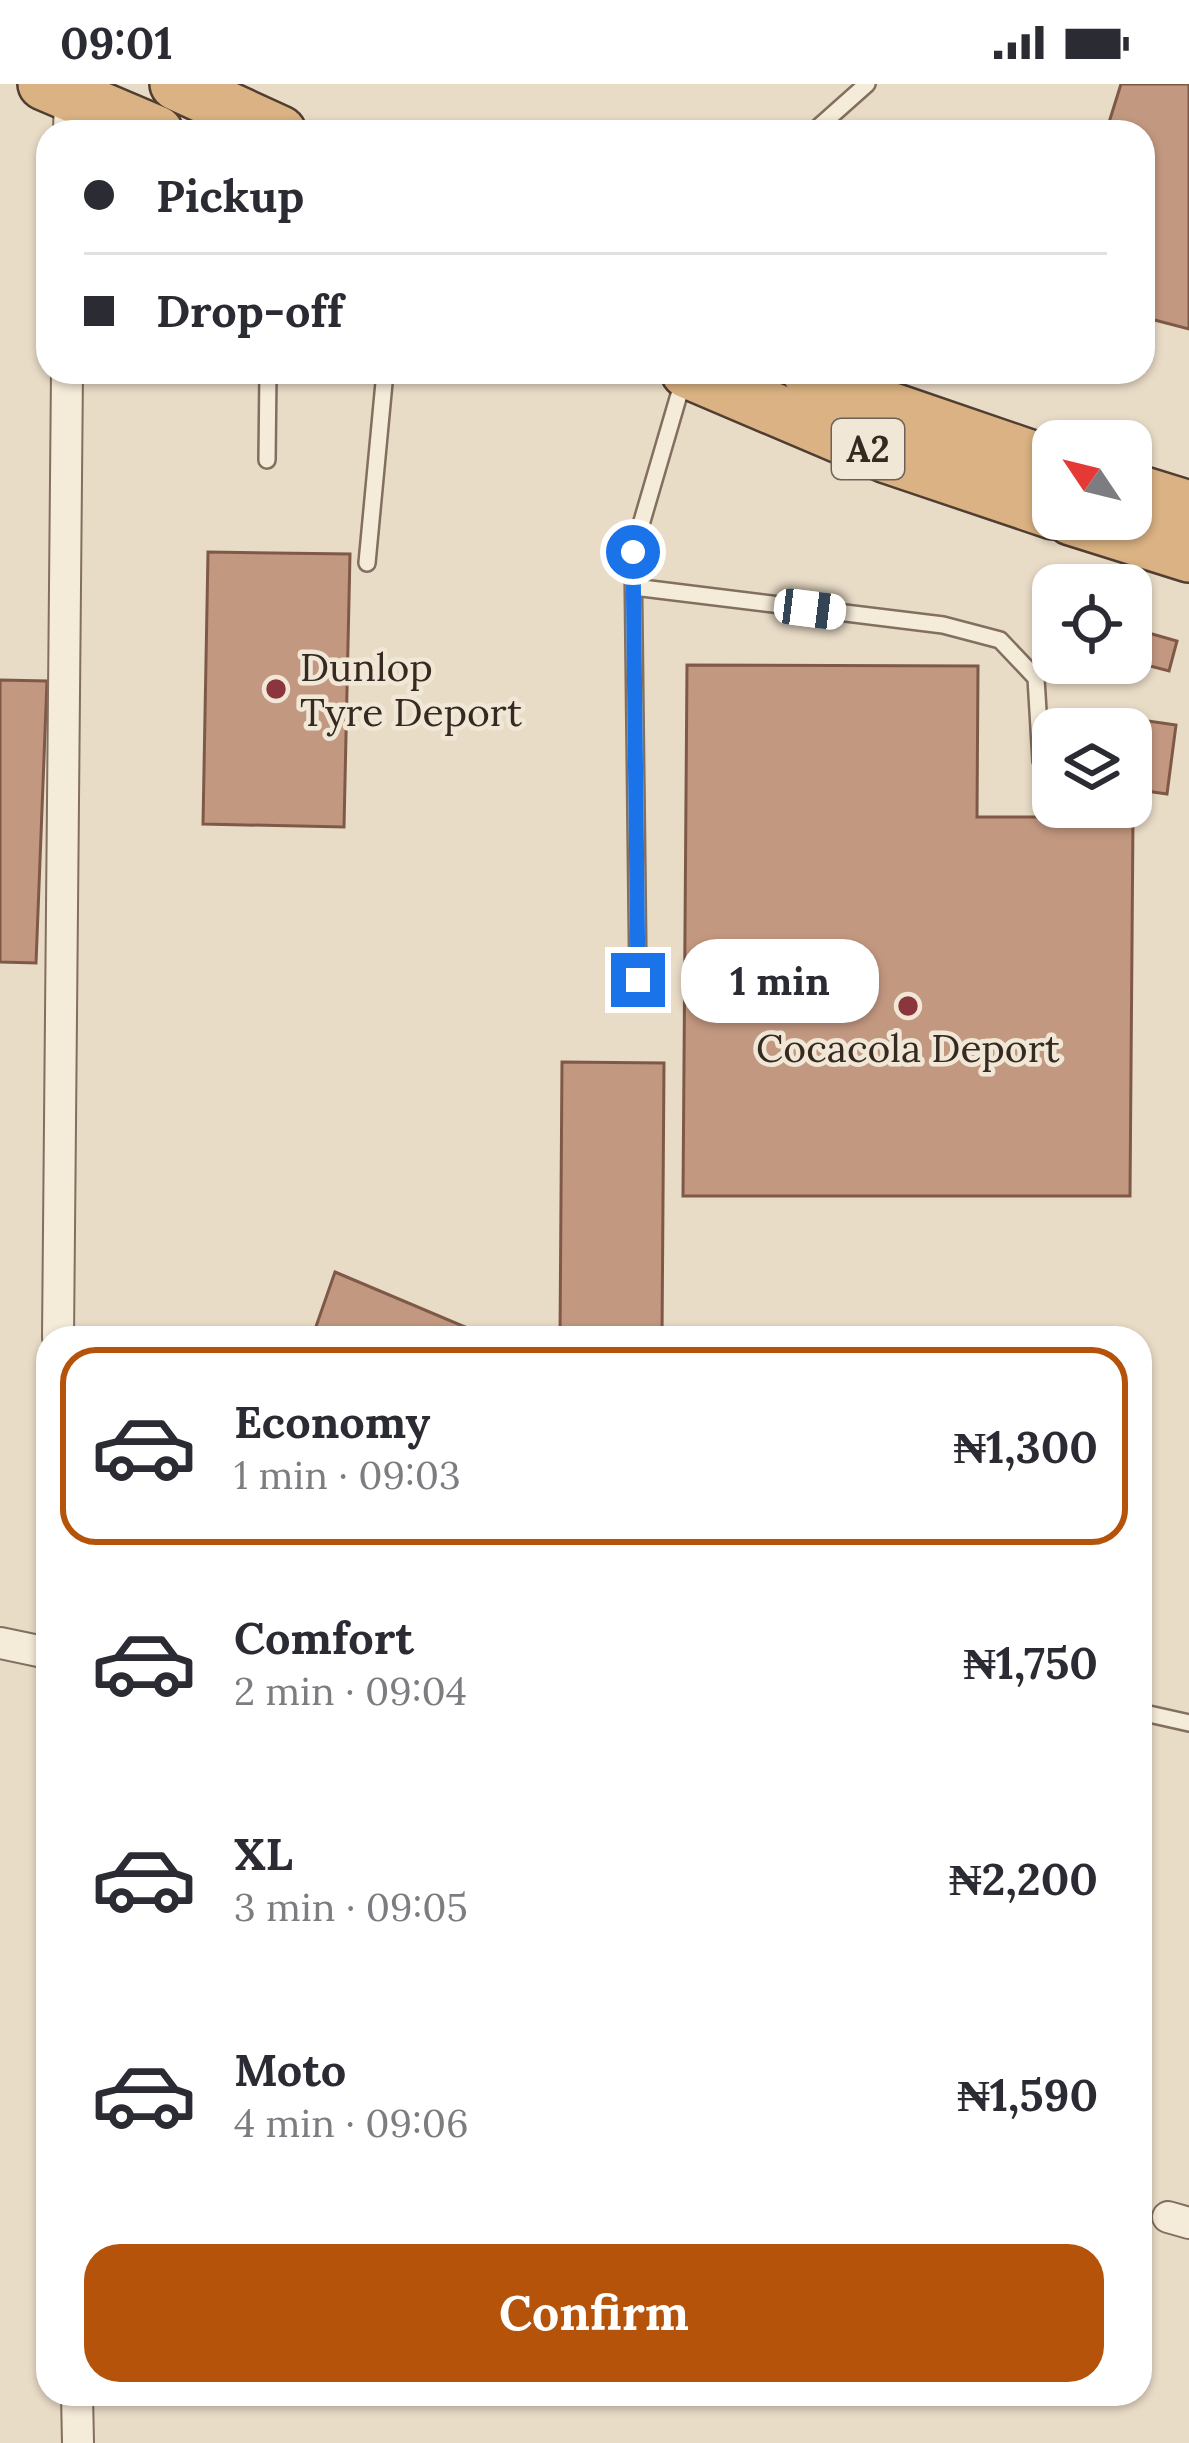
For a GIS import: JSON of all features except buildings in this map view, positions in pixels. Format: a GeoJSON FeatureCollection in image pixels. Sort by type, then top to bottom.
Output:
{"type":"FeatureCollection","features":[{"type":"Feature","properties":{"kind":"highway"},"geometry":{"type":"LineString","coordinates":[[176,84],[254,120]]}},
{"type":"Feature","properties":{"kind":"highway"},"geometry":{"type":"LineString","coordinates":[[61,104],[116,120]]}},
{"type":"Feature","properties":{"kind":"highway","name":"A2"},"geometry":{"type":"LineString","coordinates":[[715,384],[887,457],[1032,506]]}},
{"type":"Feature","properties":{"kind":"highway","name":"A2"},"geometry":{"type":"LineString","coordinates":[[835,384],[881,405],[1032,457]]}},
{"type":"Feature","properties":{"kind":"highway"},"geometry":{"type":"LineString","coordinates":[[1152,496],[1189,507]]}},
{"type":"Feature","properties":{"kind":"highway"},"geometry":{"type":"LineString","coordinates":[[1138,540],[1189,556]]}},
{"type":"Feature","properties":{"kind":"street"},"geometry":{"type":"LineString","coordinates":[[58,1326],[67,384]]}},
{"type":"Feature","properties":{"kind":"street"},"geometry":{"type":"LineString","coordinates":[[0,1643],[36,1650]]}},
{"type":"Feature","properties":{"kind":"street"},"geometry":{"type":"LineString","coordinates":[[77,2406],[78,2443]]}},
{"type":"Feature","properties":{"kind":"lane"},"geometry":{"type":"LineString","coordinates":[[826,120],[867,84]]}},
{"type":"Feature","properties":{"kind":"lane"},"geometry":{"type":"LineString","coordinates":[[267,460],[268,384]]}},
{"type":"Feature","properties":{"kind":"lane"},"geometry":{"type":"LineString","coordinates":[[367,563],[384,384]]}},
{"type":"Feature","properties":{"kind":"lane"},"geometry":{"type":"LineString","coordinates":[[638,980],[633,552],[683,384]]}},
{"type":"Feature","properties":{"kind":"lane"},"geometry":{"type":"LineString","coordinates":[[634,587],[943,625],[1000,640],[1036,678],[1038,708]]}},
{"type":"Feature","properties":{"kind":"lane"},"geometry":{"type":"LineString","coordinates":[[1152,1715],[1189,1723]]}},
{"type":"Feature","properties":{"kind":"place","name":"Dunlop Tyre Deport"},"geometry":{"type":"Point","coordinates":[276,689]}},
{"type":"Feature","properties":{"kind":"place","name":"Cocacola Deport"},"geometry":{"type":"Point","coordinates":[908,1006]}},
{"type":"Feature","properties":{"kind":"route"},"geometry":{"type":"LineString","coordinates":[[633,552],[638,980]]}}]}
